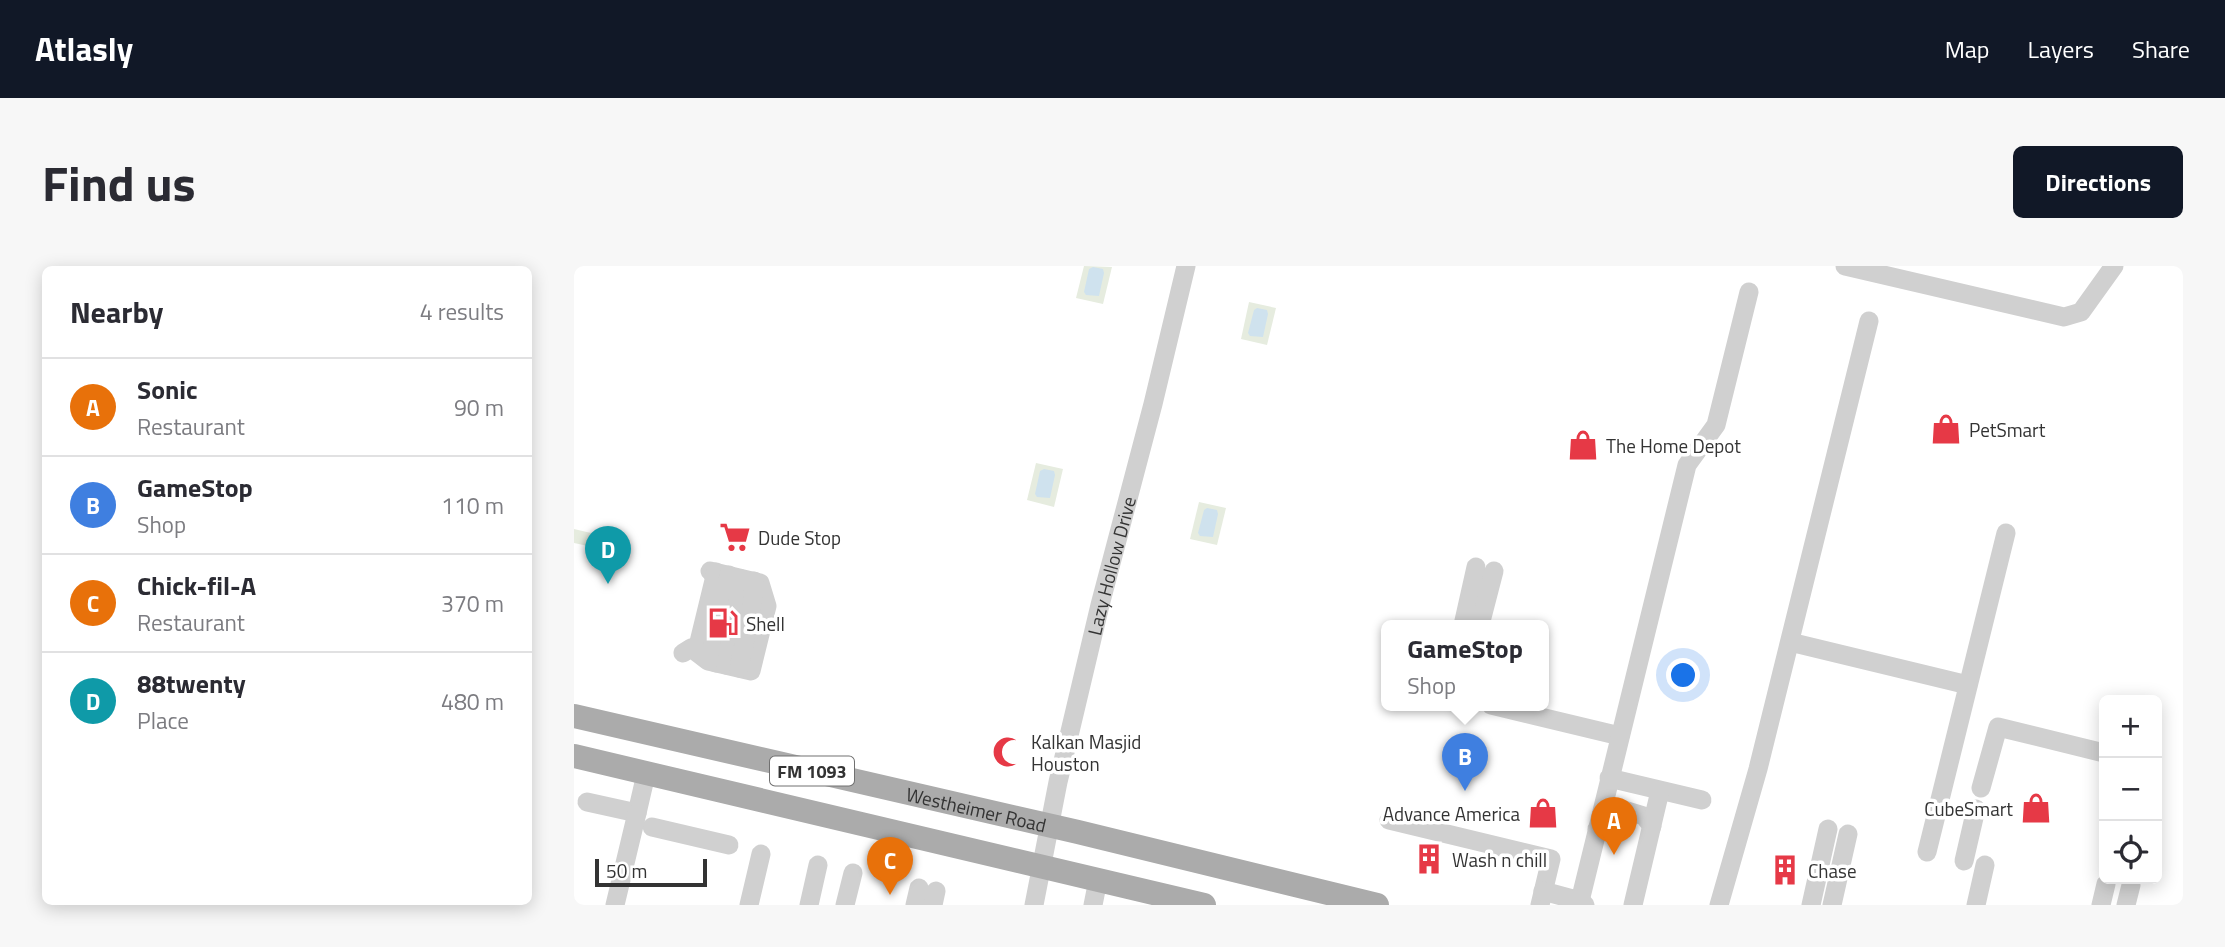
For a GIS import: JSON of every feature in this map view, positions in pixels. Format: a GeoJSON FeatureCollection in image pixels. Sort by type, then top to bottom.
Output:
{"type":"FeatureCollection","features":[{"type":"Feature","properties":{"kind":"main road","name":"Westheimer Road"},"geometry":{"type":"LineString","coordinates":[[574,716],[1050,825],[1377,905]]}},
{"type":"Feature","properties":{"kind":"main road","name":"FM 1093"},"geometry":{"type":"LineString","coordinates":[[574,756],[1204,905]]}},
{"type":"Feature","properties":{"kind":"street","name":"Lazy Hollow Drive"},"geometry":{"type":"LineString","coordinates":[[1034,905],[1058,782],[1100,605],[1186,266]]}},
{"type":"Feature","properties":{"kind":"street"},"geometry":{"type":"LineString","coordinates":[[1844,266],[2064,317],[2081,312],[2114,266]]}},
{"type":"Feature","properties":{"kind":"street"},"geometry":{"type":"LineString","coordinates":[[1389,820],[1551,859],[1542,898],[1582,903],[1609,778],[1686,465],[1717,425],[1749,292]]}},
{"type":"Feature","properties":{"kind":"street"},"geometry":{"type":"LineString","coordinates":[[1719,905],[1758,769],[1869,321]]}},
{"type":"Feature","properties":{"kind":"street"},"geometry":{"type":"LineString","coordinates":[[1927,852],[2006,533]]}},
{"type":"Feature","properties":{"kind":"street"},"geometry":{"type":"LineString","coordinates":[[1465,620],[1485,569]]}},
{"type":"Feature","properties":{"kind":"street"},"geometry":{"type":"LineString","coordinates":[[1472,620],[1485,569]]}},
{"type":"Feature","properties":{"kind":"street"},"geometry":{"type":"LineString","coordinates":[[1480,620],[1485,569]]}},
{"type":"Feature","properties":{"kind":"street"},"geometry":{"type":"LineString","coordinates":[[722,664],[699,642],[730,576]]}},
{"type":"Feature","properties":{"kind":"street"},"geometry":{"type":"LineString","coordinates":[[722,664],[730,576]]}},
{"type":"Feature","properties":{"kind":"street"},"geometry":{"type":"LineString","coordinates":[[683,653],[691,648],[722,664],[751,671],[766,606],[760,583],[730,576]]}},
{"type":"Feature","properties":{"kind":"street"},"geometry":{"type":"LineString","coordinates":[[1790,642],[1968,685]]}},
{"type":"Feature","properties":{"kind":"street"},"geometry":{"type":"LineString","coordinates":[[1516,711],[1620,736]]}},
{"type":"Feature","properties":{"kind":"street"},"geometry":{"type":"LineString","coordinates":[[1981,788],[1998,727],[2099,752]]}},
{"type":"Feature","properties":{"kind":"street"},"geometry":{"type":"LineString","coordinates":[[615,905],[646,774]]}},
{"type":"Feature","properties":{"kind":"street"},"geometry":{"type":"LineString","coordinates":[[1609,778],[1702,800]]}},
{"type":"Feature","properties":{"kind":"street"},"geometry":{"type":"LineString","coordinates":[[1633,905],[1660,791]]}},
{"type":"Feature","properties":{"kind":"street"},"geometry":{"type":"LineString","coordinates":[[587,802],[637,813]]}},
{"type":"Feature","properties":{"kind":"street"},"geometry":{"type":"LineString","coordinates":[[1597,829],[1610,815],[1621,809],[1644,816],[1652,826]]}},
{"type":"Feature","properties":{"kind":"street"},"geometry":{"type":"LineString","coordinates":[[1964,861],[1976,809]]}},
{"type":"Feature","properties":{"kind":"street"},"geometry":{"type":"LineString","coordinates":[[652,827],[729,845]]}},
{"type":"Feature","properties":{"kind":"street"},"geometry":{"type":"LineString","coordinates":[[1811,905],[1828,829]]}},
{"type":"Feature","properties":{"kind":"street"},"geometry":{"type":"LineString","coordinates":[[1832,905],[1848,834]]}},
{"type":"Feature","properties":{"kind":"street"},"geometry":{"type":"LineString","coordinates":[[749,905],[761,854]]}},
{"type":"Feature","properties":{"kind":"street"},"geometry":{"type":"LineString","coordinates":[[811,905],[821,866]]}},
{"type":"Feature","properties":{"kind":"street"},"geometry":{"type":"LineString","coordinates":[[1976,905],[1985,866]]}},
{"type":"Feature","properties":{"kind":"street"},"geometry":{"type":"LineString","coordinates":[[845,905],[853,873]]}},
{"type":"Feature","properties":{"kind":"street"},"geometry":{"type":"LineString","coordinates":[[1093,905],[1098,880]]}},
{"type":"Feature","properties":{"kind":"street"},"geometry":{"type":"LineString","coordinates":[[2101,905],[2108,884]]}},
{"type":"Feature","properties":{"kind":"street"},"geometry":{"type":"LineString","coordinates":[[2126,905],[2131,885]]}},
{"type":"Feature","properties":{"kind":"green space"},"geometry":{"type":"Polygon","coordinates":[[[1084,266],[1112,267],[1103,304],[1076,298],[1084,266]]]}},
{"type":"Feature","properties":{"kind":"green space"},"geometry":{"type":"Polygon","coordinates":[[[1249,302],[1276,308],[1267,345],[1241,339],[1249,302]]]}},
{"type":"Feature","properties":{"kind":"green space"},"geometry":{"type":"Polygon","coordinates":[[[1036,463],[1063,469],[1054,507],[1027,500],[1036,463]]]}},
{"type":"Feature","properties":{"kind":"green space"},"geometry":{"type":"Polygon","coordinates":[[[1199,502],[1226,508],[1217,545],[1190,539],[1199,502]]]}},
{"type":"Feature","properties":{"kind":"green space"},"geometry":{"type":"Polygon","coordinates":[[[574,529],[591,533],[588,546],[574,543],[574,529]]]}},
{"type":"Feature","properties":{"kind":"water"},"geometry":{"type":"Polygon","coordinates":[[[1089,269],[1103,269],[1104,273],[1099,296],[1086,295],[1084,292],[1089,269]]]}},
{"type":"Feature","properties":{"kind":"water"},"geometry":{"type":"Polygon","coordinates":[[[1254,310],[1267,310],[1268,314],[1263,337],[1250,336],[1248,333],[1254,310]]]}},
{"type":"Feature","properties":{"kind":"water"},"geometry":{"type":"Polygon","coordinates":[[[1040,471],[1054,471],[1055,475],[1050,498],[1037,497],[1035,494],[1040,471]]]}},
{"type":"Feature","properties":{"kind":"water"},"geometry":{"type":"Polygon","coordinates":[[[1204,510],[1217,510],[1218,514],[1213,537],[1200,536],[1198,533],[1204,510]]]}},
{"type":"Feature","properties":{"kind":"place","name":"PetSmart"},"geometry":{"type":"Point","coordinates":[1946,429]}},
{"type":"Feature","properties":{"kind":"place","name":"The Home Depot"},"geometry":{"type":"Point","coordinates":[1583,445]}},
{"type":"Feature","properties":{"kind":"place","name":"Dude Stop"},"geometry":{"type":"Point","coordinates":[735,537]}},
{"type":"Feature","properties":{"kind":"place","name":"88twenty"},"geometry":{"type":"Point","coordinates":[608,584]}},
{"type":"Feature","properties":{"kind":"place","name":"Shell"},"geometry":{"type":"Point","coordinates":[723,623]}},
{"type":"Feature","properties":{"kind":"place","name":"Kalkan Masjid Houston"},"geometry":{"type":"Point","coordinates":[1008,752]}},
{"type":"Feature","properties":{"kind":"place","name":"GameStop"},"geometry":{"type":"Point","coordinates":[1465,791]}},
{"type":"Feature","properties":{"kind":"place","name":"CubeSmart"},"geometry":{"type":"Point","coordinates":[2036,808]}},
{"type":"Feature","properties":{"kind":"place","name":"Advance America"},"geometry":{"type":"Point","coordinates":[1543,813]}},
{"type":"Feature","properties":{"kind":"place","name":"Sonic"},"geometry":{"type":"Point","coordinates":[1614,855]}},
{"type":"Feature","properties":{"kind":"place","name":"Wash n chill"},"geometry":{"type":"Point","coordinates":[1429,859]}},
{"type":"Feature","properties":{"kind":"place","name":"Chase"},"geometry":{"type":"Point","coordinates":[1785,870]}},
{"type":"Feature","properties":{"kind":"place","name":"Chick-fil-A"},"geometry":{"type":"Point","coordinates":[890,895]}}]}
